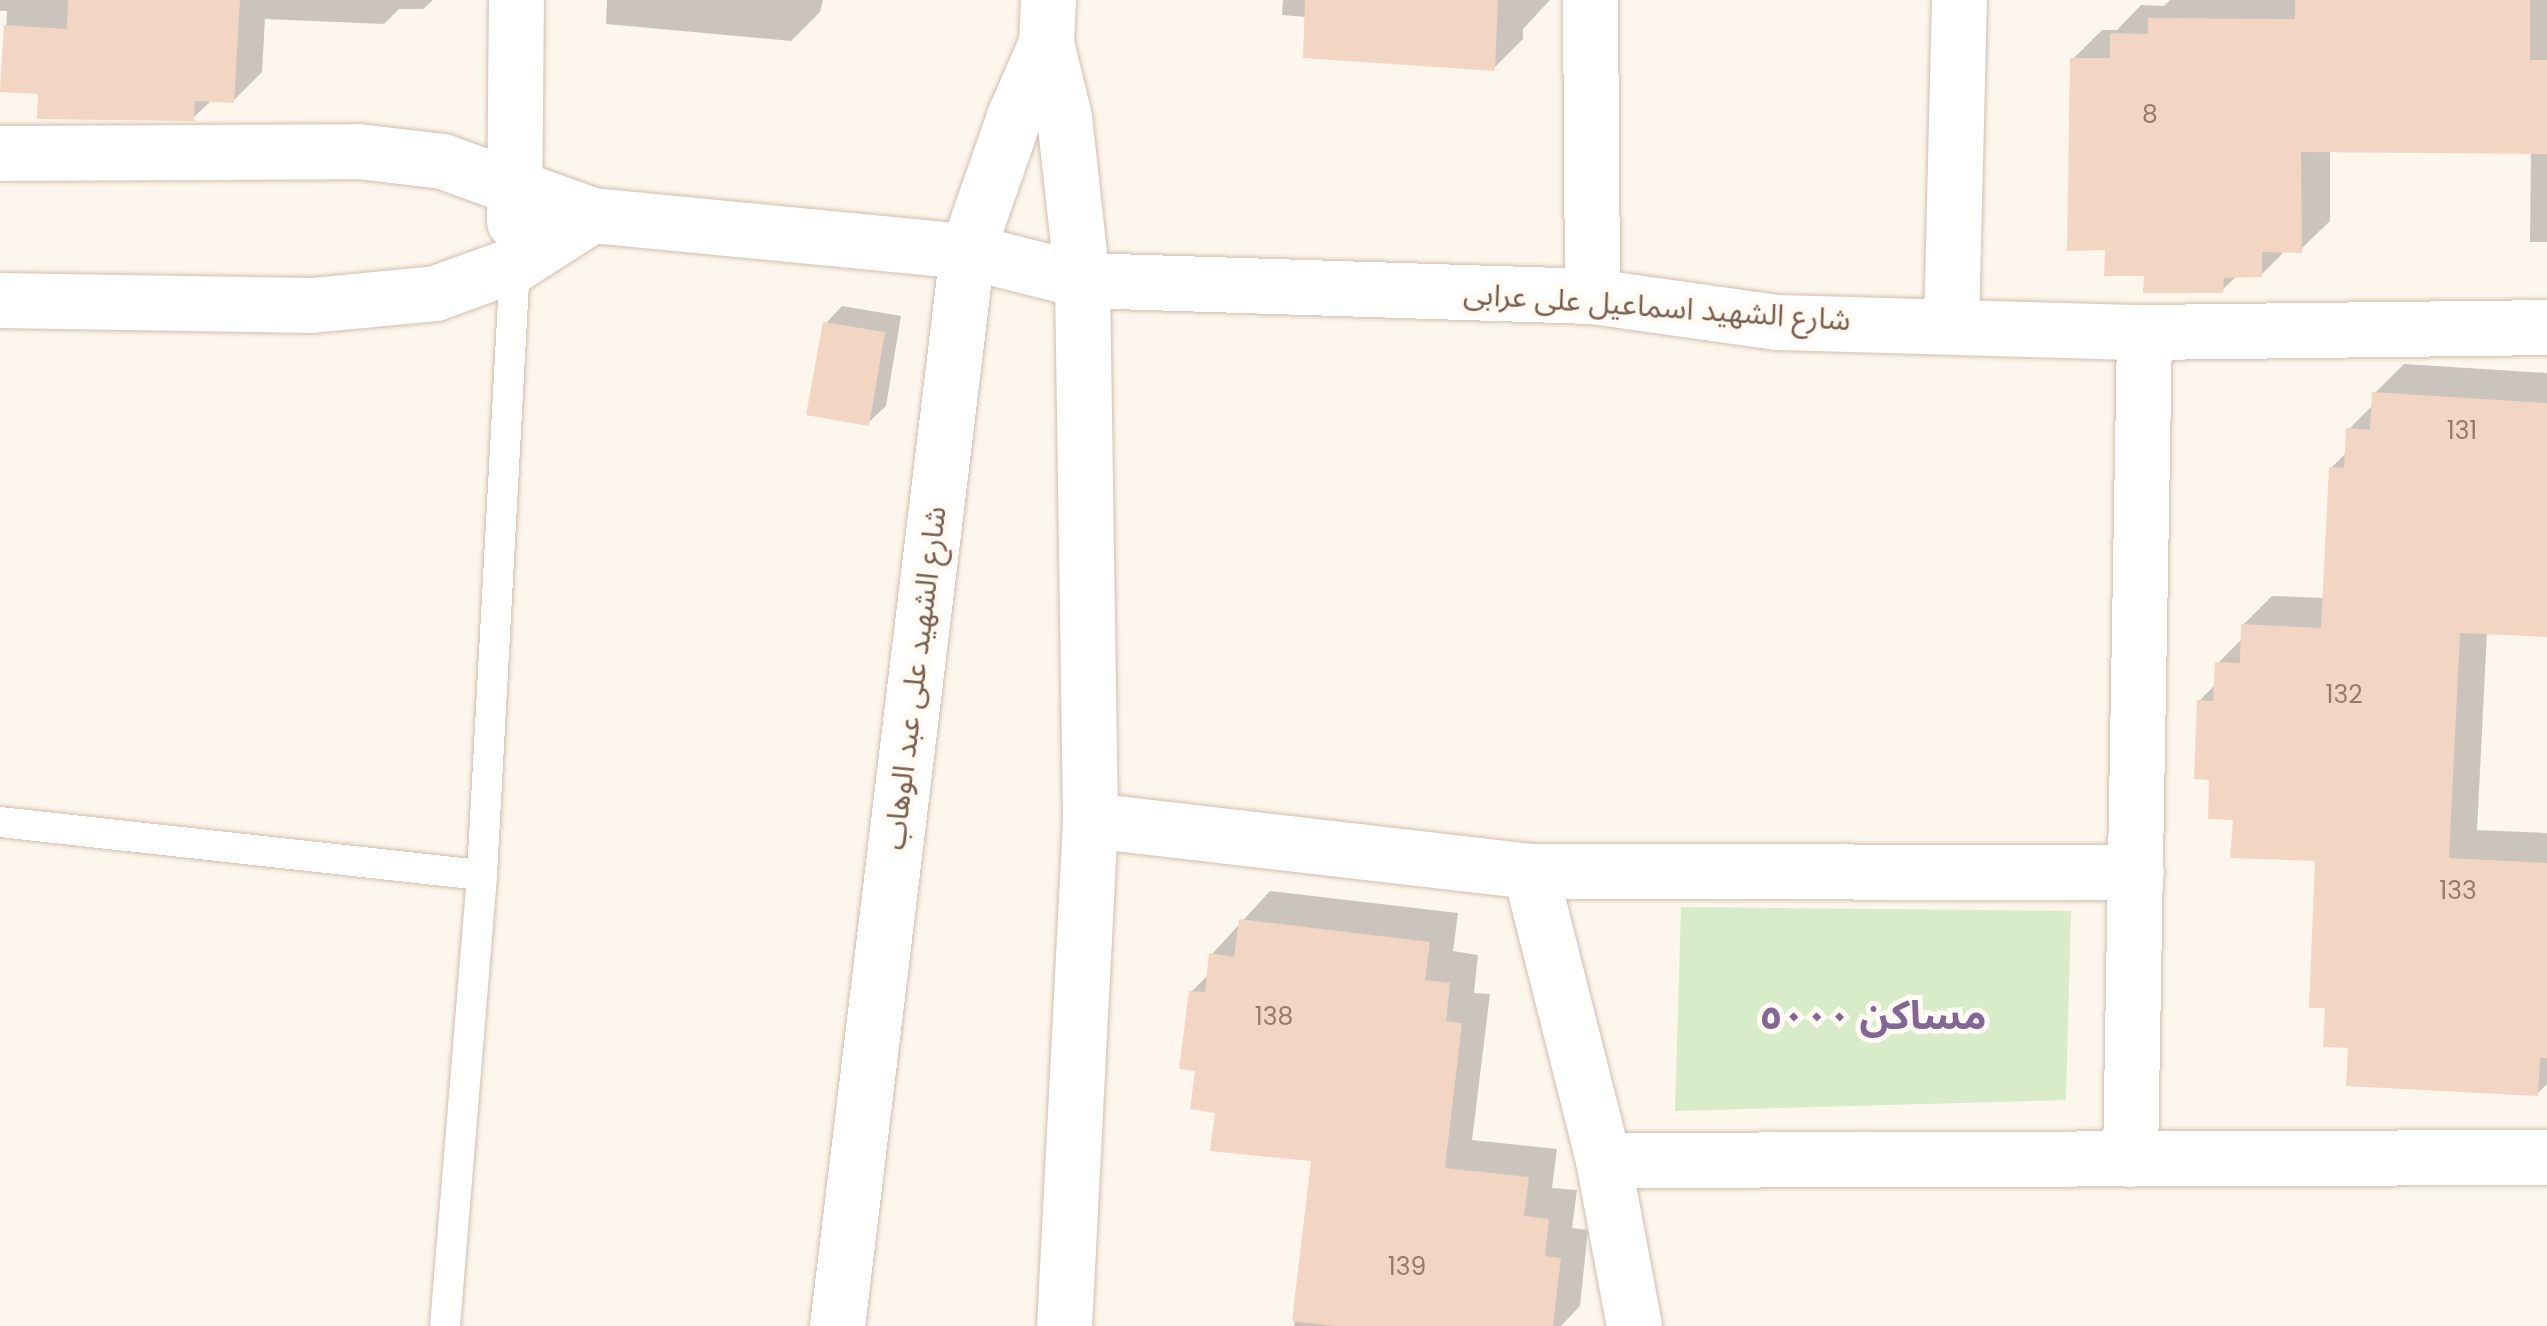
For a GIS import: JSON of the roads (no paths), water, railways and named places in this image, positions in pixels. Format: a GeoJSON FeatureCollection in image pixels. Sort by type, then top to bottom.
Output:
{"type":"FeatureCollection","features":[{"type":"Feature","properties":{"kind":"street"},"geometry":{"type":"LineString","coordinates":[[515,264],[516,0]]}},
{"type":"Feature","properties":{"kind":"street"},"geometry":{"type":"LineString","coordinates":[[1590,0],[1592,296]]}},
{"type":"Feature","properties":{"kind":"street"},"geometry":{"type":"LineString","coordinates":[[1951,325],[1959,0]]}},
{"type":"Feature","properties":{"kind":"street","name":"شارع الشهيد على عبد الوهاب"},"geometry":{"type":"LineString","coordinates":[[837,1326],[966,251],[1047,22]]}},
{"type":"Feature","properties":{"kind":"street","name":"شارع الشهيد على عبد الوهاب"},"geometry":{"type":"LineString","coordinates":[[1047,22],[1064,117],[1082,280],[1090,820],[1064,1326]]}},
{"type":"Feature","properties":{"kind":"street","name":"شارع الشهيد اسماعيل على عرابى"},"geometry":{"type":"LineString","coordinates":[[0,153],[358,151],[442,162],[592,215],[966,251],[1082,280],[1592,296],[1778,322],[2144,332],[2547,327]]}},
{"type":"Feature","properties":{"kind":"street"},"geometry":{"type":"LineString","coordinates":[[0,300],[367,302],[435,294],[515,264],[592,215]]}},
{"type":"Feature","properties":{"kind":"street"},"geometry":{"type":"LineString","coordinates":[[2130,1159],[2144,332]]}},
{"type":"Feature","properties":{"kind":"street"},"geometry":{"type":"LineString","coordinates":[[1090,820],[1530,872],[2136,872]]}},
{"type":"Feature","properties":{"kind":"street"},"geometry":{"type":"LineString","coordinates":[[1530,872],[1603,1160],[1634,1326]]}},
{"type":"Feature","properties":{"kind":"street"},"geometry":{"type":"LineString","coordinates":[[1603,1160],[2547,1157]]}},
{"type":"Feature","properties":{"kind":"lane"},"geometry":{"type":"LineString","coordinates":[[445,1326],[482,876],[515,264]]}},
{"type":"Feature","properties":{"kind":"lane"},"geometry":{"type":"LineString","coordinates":[[0,822],[482,876]]}},
{"type":"Feature","properties":{"kind":"district","name":"مساكن ٥٠٠٠"},"geometry":{"type":"Point","coordinates":[1873,1015]}}]}
